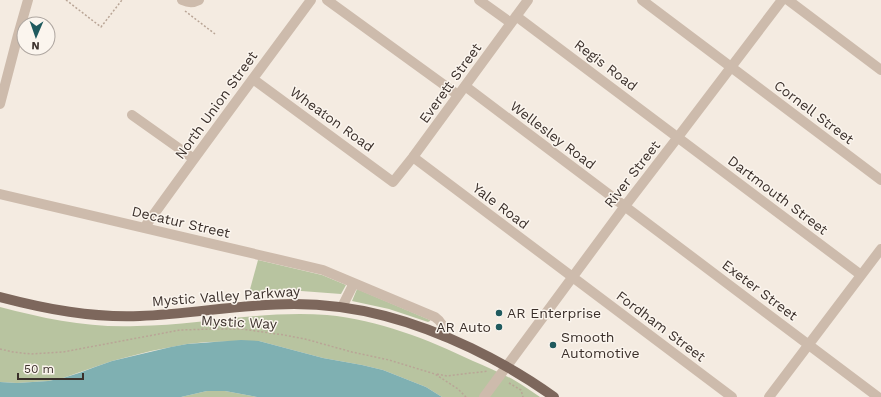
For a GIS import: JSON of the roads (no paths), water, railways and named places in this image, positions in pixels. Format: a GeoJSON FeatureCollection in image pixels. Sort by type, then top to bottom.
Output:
{"type":"FeatureCollection","features":[{"type":"Feature","properties":{"kind":"main road","name":"Mystic Valley Parkway"},"geometry":{"type":"LineString","coordinates":[[0,297],[69,312],[112,316],[153,315],[244,306],[282,304],[342,307],[366,311],[395,318],[429,330],[497,360],[544,389],[554,397]]}},
{"type":"Feature","properties":{"kind":"street"},"geometry":{"type":"LineString","coordinates":[[0,104],[14,34],[28,0]]}},
{"type":"Feature","properties":{"kind":"street"},"geometry":{"type":"LineString","coordinates":[[183,5],[199,0]]}},
{"type":"Feature","properties":{"kind":"street","name":"North Union Street"},"geometry":{"type":"LineString","coordinates":[[144,228],[311,0]]}},
{"type":"Feature","properties":{"kind":"street"},"geometry":{"type":"LineString","coordinates":[[327,0],[458,95]]}},
{"type":"Feature","properties":{"kind":"street","name":"Regis Road"},"geometry":{"type":"LineString","coordinates":[[479,0],[514,20],[678,137]]}},
{"type":"Feature","properties":{"kind":"street","name":"Everett Street"},"geometry":{"type":"LineString","coordinates":[[393,182],[528,0]]}},
{"type":"Feature","properties":{"kind":"street","name":"Cornell Street"},"geometry":{"type":"LineString","coordinates":[[642,0],[881,180]]}},
{"type":"Feature","properties":{"kind":"street","name":"River Street"},"geometry":{"type":"LineString","coordinates":[[484,397],[625,206],[782,0]]}},
{"type":"Feature","properties":{"kind":"street"},"geometry":{"type":"LineString","coordinates":[[788,0],[881,70]]}},
{"type":"Feature","properties":{"kind":"street","name":"Wheaton Road"},"geometry":{"type":"LineString","coordinates":[[253,79],[393,182]]}},
{"type":"Feature","properties":{"kind":"street","name":"Wellesley Road"},"geometry":{"type":"LineString","coordinates":[[465,86],[625,206]]}},
{"type":"Feature","properties":{"kind":"street"},"geometry":{"type":"LineString","coordinates":[[132,115],[194,159]]}},
{"type":"Feature","properties":{"kind":"street","name":"Dartmouth Street"},"geometry":{"type":"LineString","coordinates":[[678,137],[861,274]]}},
{"type":"Feature","properties":{"kind":"street","name":"Yale Road"},"geometry":{"type":"LineString","coordinates":[[413,157],[573,276]]}},
{"type":"Feature","properties":{"kind":"street","name":"Decatur Street"},"geometry":{"type":"LineString","coordinates":[[0,194],[320,269],[435,317],[440,321],[444,329],[444,336]]}},
{"type":"Feature","properties":{"kind":"street","name":"Exeter Street"},"geometry":{"type":"LineString","coordinates":[[625,206],[878,397]]}},
{"type":"Feature","properties":{"kind":"street"},"geometry":{"type":"LineString","coordinates":[[769,397],[881,249]]}},
{"type":"Feature","properties":{"kind":"street","name":"Fordham Street"},"geometry":{"type":"LineString","coordinates":[[573,276],[732,397]]}},
{"type":"Feature","properties":{"kind":"street"},"geometry":{"type":"LineString","coordinates":[[342,307],[354,283]]}},
{"type":"Feature","properties":{"kind":"water"},"geometry":{"type":"Polygon","coordinates":[[[241,340],[259,341],[323,358],[383,370],[426,387],[442,397],[257,397],[225,391],[207,391],[181,397],[0,397],[0,382],[17,383],[48,381],[79,373],[112,361],[171,347],[187,344],[241,340]]]}},
{"type":"Feature","properties":{"kind":"place","name":"AR Enterprise"},"geometry":{"type":"Point","coordinates":[499,313]}},
{"type":"Feature","properties":{"kind":"place","name":"AR Auto"},"geometry":{"type":"Point","coordinates":[499,327]}},
{"type":"Feature","properties":{"kind":"place","name":"Smooth Automotive"},"geometry":{"type":"Point","coordinates":[553,345]}}]}
